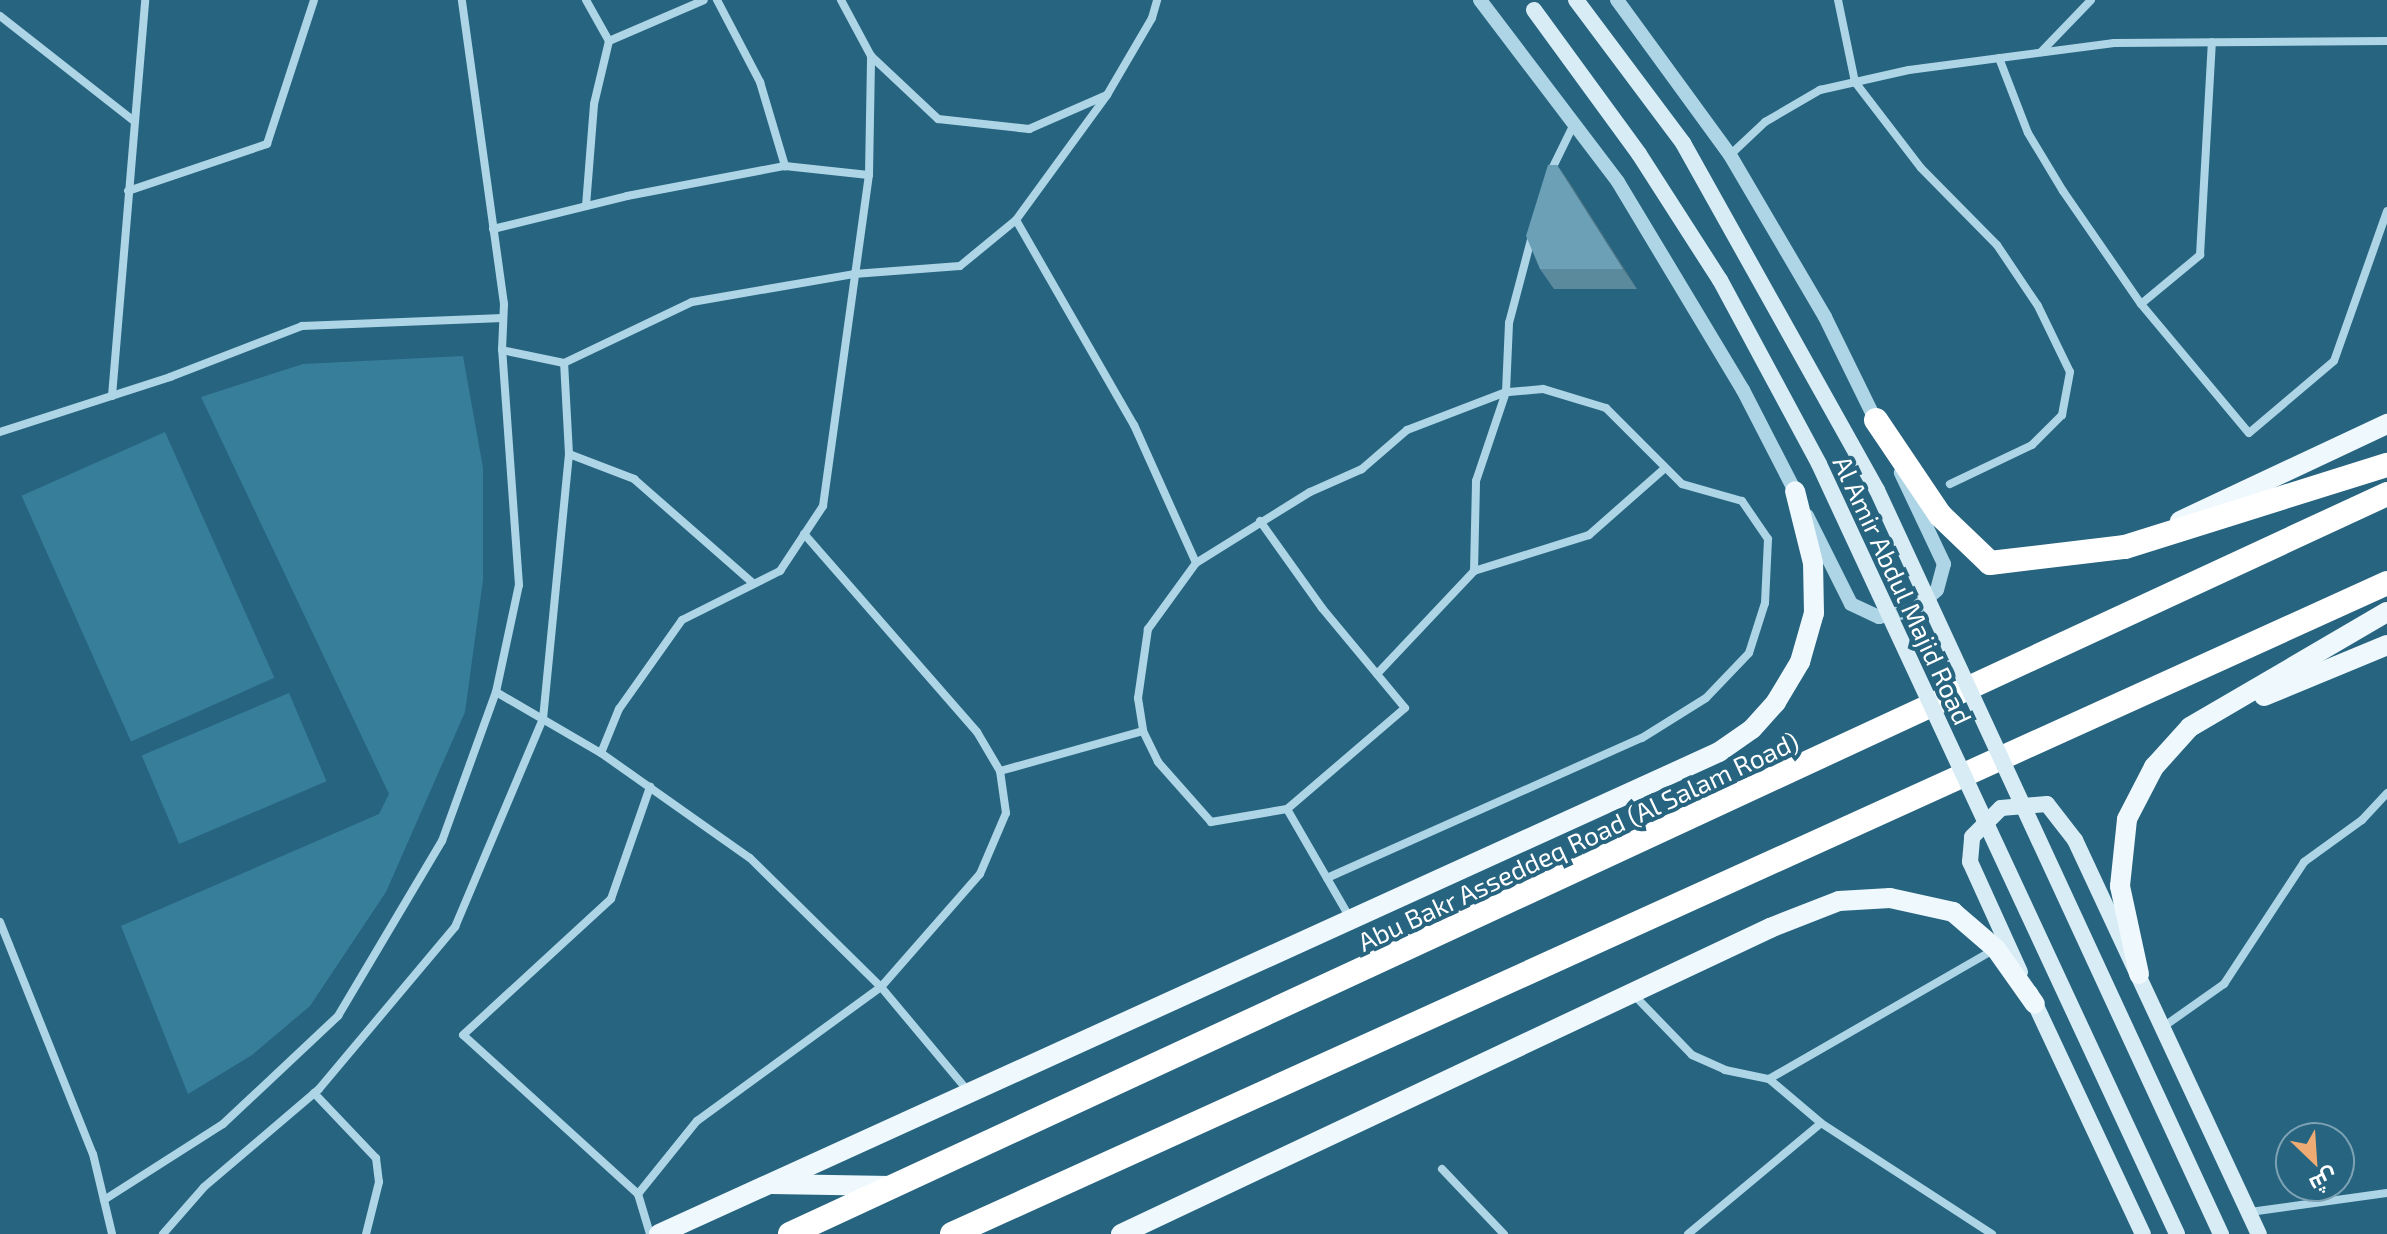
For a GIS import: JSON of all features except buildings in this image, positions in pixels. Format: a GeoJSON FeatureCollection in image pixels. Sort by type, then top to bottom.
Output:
{"type":"FeatureCollection","features":[{"type":"Feature","properties":{"kind":"highway"},"geometry":{"type":"LineString","coordinates":[[1876,420],[1940,515],[1990,563],[2125,547],[2387,465]]}},
{"type":"Feature","properties":{"kind":"highway","name":"Abu Bakr Asseddeq Road (Al Salam Road)"},"geometry":{"type":"LineString","coordinates":[[790,1234],[2387,494]]}},
{"type":"Feature","properties":{"kind":"highway"},"geometry":{"type":"LineString","coordinates":[[952,1234],[977,1227],[2387,583]]}},
{"type":"Feature","properties":{"kind":"main road","name":"Al Amir Abdul Majid Road"},"geometry":{"type":"LineString","coordinates":[[1576,0],[1683,143],[1877,490],[2221,1234]]}},
{"type":"Feature","properties":{"kind":"main road","name":"Al Amir Abdul Majid Road"},"geometry":{"type":"LineString","coordinates":[[1530,5],[1639,154],[1720,280],[1819,464],[2177,1234]]}},
{"type":"Feature","properties":{"kind":"main road"},"geometry":{"type":"LineString","coordinates":[[2125,547],[2387,424]]}},
{"type":"Feature","properties":{"kind":"main road"},"geometry":{"type":"LineString","coordinates":[[659,1234],[967,1090],[1719,752],[1752,729],[1776,702],[1800,662],[1807,638],[1814,613],[1813,563],[1795,491]]}},
{"type":"Feature","properties":{"kind":"main road"},"geometry":{"type":"LineString","coordinates":[[2139,974],[2120,886],[2127,819],[2154,767],[2190,727],[2387,612]]}},
{"type":"Feature","properties":{"kind":"main road"},"geometry":{"type":"LineString","coordinates":[[2190,727],[2387,645]]}},
{"type":"Feature","properties":{"kind":"main road"},"geometry":{"type":"LineString","coordinates":[[2143,1234],[1970,862],[1972,837],[2001,808],[2047,804],[2075,840],[2259,1234]]}},
{"type":"Feature","properties":{"kind":"main road"},"geometry":{"type":"LineString","coordinates":[[1121,1234],[1632,993],[1839,901],[1890,898],[1953,912],[1996,949],[2035,1004]]}},
{"type":"Feature","properties":{"kind":"main road"},"geometry":{"type":"LineString","coordinates":[[766,1184],[895,1186]]}},
{"type":"Feature","properties":{"kind":"street"},"geometry":{"type":"LineString","coordinates":[[112,396],[145,0]]}},
{"type":"Feature","properties":{"kind":"street"},"geometry":{"type":"LineString","coordinates":[[128,191],[267,144],[314,0]]}},
{"type":"Feature","properties":{"kind":"street"},"geometry":{"type":"LineString","coordinates":[[104,1200],[223,1124],[338,1016],[442,841],[496,692],[519,585],[502,350],[503,318],[462,0]]}},
{"type":"Feature","properties":{"kind":"street"},"geometry":{"type":"LineString","coordinates":[[586,0],[609,41],[594,104],[586,206]]}},
{"type":"Feature","properties":{"kind":"street"},"geometry":{"type":"LineString","coordinates":[[609,41],[704,0]]}},
{"type":"Feature","properties":{"kind":"street"},"geometry":{"type":"LineString","coordinates":[[717,0],[760,82],[785,166]]}},
{"type":"Feature","properties":{"kind":"street"},"geometry":{"type":"LineString","coordinates":[[841,0],[871,56],[938,119],[1029,129],[1107,95]]}},
{"type":"Feature","properties":{"kind":"street"},"geometry":{"type":"LineString","coordinates":[[502,350],[564,363],[692,302],[854,274],[960,266],[1016,220],[1107,95],[1152,18],[1157,0]]}},
{"type":"Feature","properties":{"kind":"street"},"geometry":{"type":"LineString","coordinates":[[1480,0],[1618,182],[1743,390],[1851,604],[1879,617],[1914,610],[1937,590],[1944,564],[1876,420],[1825,317],[1730,155],[1617,0]]}},
{"type":"Feature","properties":{"kind":"street"},"geometry":{"type":"LineString","coordinates":[[1838,0],[1855,82],[1921,168],[1997,245],[2038,306],[2070,372],[2062,415],[2032,445],[1950,484]]}},
{"type":"Feature","properties":{"kind":"street"},"geometry":{"type":"LineString","coordinates":[[2040,53],[2091,0]]}},
{"type":"Feature","properties":{"kind":"street"},"geometry":{"type":"LineString","coordinates":[[0,16],[134,121]]}},
{"type":"Feature","properties":{"kind":"street"},"geometry":{"type":"LineString","coordinates":[[1730,155],[1765,122],[1806,98],[1855,82],[2114,43],[2387,41]]}},
{"type":"Feature","properties":{"kind":"street"},"geometry":{"type":"LineString","coordinates":[[2141,304],[2200,255],[2212,42]]}},
{"type":"Feature","properties":{"kind":"street"},"geometry":{"type":"LineString","coordinates":[[601,753],[619,709],[682,620],[780,571],[823,506],[869,175],[871,56]]}},
{"type":"Feature","properties":{"kind":"street"},"geometry":{"type":"LineString","coordinates":[[1999,58],[2028,133],[2141,304],[2249,433],[2334,361],[2387,211]]}},
{"type":"Feature","properties":{"kind":"street"},"geometry":{"type":"LineString","coordinates":[[1545,184],[1574,123]]}},
{"type":"Feature","properties":{"kind":"street"},"geometry":{"type":"LineString","coordinates":[[493,229],[586,206],[785,166],[869,175]]}},
{"type":"Feature","properties":{"kind":"street"},"geometry":{"type":"LineString","coordinates":[[1016,220],[1134,425],[1196,563]]}},
{"type":"Feature","properties":{"kind":"street"},"geometry":{"type":"LineString","coordinates":[[1474,571],[1476,481],[1506,392],[1509,323],[1533,231]]}},
{"type":"Feature","properties":{"kind":"street"},"geometry":{"type":"LineString","coordinates":[[0,432],[112,396],[302,326],[503,318]]}},
{"type":"Feature","properties":{"kind":"street"},"geometry":{"type":"LineString","coordinates":[[163,1234],[204,1187],[314,1093],[455,927],[543,719],[569,454],[564,363]]}},
{"type":"Feature","properties":{"kind":"street"},"geometry":{"type":"LineString","coordinates":[[1260,521],[1405,708],[1287,809],[1211,822],[1158,762],[1143,731],[1138,698],[1148,629],[1196,563],[1260,521],[1362,469],[1407,430],[1506,392],[1543,389],[1606,408],[1682,484],[1742,501],[1768,539],[1765,603],[1749,653],[1706,698],[1642,738],[1327,878]]}},
{"type":"Feature","properties":{"kind":"street"},"geometry":{"type":"LineString","coordinates":[[569,454],[634,479],[754,584]]}},
{"type":"Feature","properties":{"kind":"street"},"geometry":{"type":"LineString","coordinates":[[1377,674],[1474,571],[1589,535],[1665,468]]}},
{"type":"Feature","properties":{"kind":"street"},"geometry":{"type":"LineString","coordinates":[[638,1194],[697,1121],[881,987],[980,874],[1006,813],[1000,771],[977,732],[804,534]]}},
{"type":"Feature","properties":{"kind":"street"},"geometry":{"type":"LineString","coordinates":[[496,692],[601,753],[750,858],[881,987],[967,1090]]}},
{"type":"Feature","properties":{"kind":"street"},"geometry":{"type":"LineString","coordinates":[[1000,771],[1143,731]]}},
{"type":"Feature","properties":{"kind":"street"},"geometry":{"type":"LineString","coordinates":[[650,787],[611,899],[463,1035],[638,1194],[650,1234]]}},
{"type":"Feature","properties":{"kind":"street"},"geometry":{"type":"LineString","coordinates":[[2163,1027],[2224,984],[2304,862],[2376,808],[2387,793]]}},
{"type":"Feature","properties":{"kind":"street"},"geometry":{"type":"LineString","coordinates":[[1287,809],[1350,918]]}},
{"type":"Feature","properties":{"kind":"street"},"geometry":{"type":"LineString","coordinates":[[0,922],[93,1154],[112,1234]]}},
{"type":"Feature","properties":{"kind":"street"},"geometry":{"type":"LineString","coordinates":[[1769,1079],[1996,949]]}},
{"type":"Feature","properties":{"kind":"street"},"geometry":{"type":"LineString","coordinates":[[1632,993],[1692,1055],[1725,1070],[1769,1079],[1821,1123],[1992,1234]]}},
{"type":"Feature","properties":{"kind":"street"},"geometry":{"type":"LineString","coordinates":[[314,1093],[376,1158],[379,1182],[366,1234]]}},
{"type":"Feature","properties":{"kind":"street"},"geometry":{"type":"LineString","coordinates":[[1688,1234],[1821,1123]]}},
{"type":"Feature","properties":{"kind":"street"},"geometry":{"type":"LineString","coordinates":[[1442,1169],[1504,1234]]}},
{"type":"Feature","properties":{"kind":"street"},"geometry":{"type":"LineString","coordinates":[[2249,1212],[2387,1193]]}},
{"type":"Feature","properties":{"kind":"shaded area"},"geometry":{"type":"Polygon","coordinates":[[[463,356],[483,468],[483,580],[465,712],[386,892],[310,1006],[252,1055],[188,1094],[121,926],[379,814],[389,794],[201,397],[303,364],[463,356]]]}},
{"type":"Feature","properties":{"kind":"shaded area"},"geometry":{"type":"Polygon","coordinates":[[[165,432],[274,678],[131,742],[22,496],[165,432]]]}},
{"type":"Feature","properties":{"kind":"shaded area"},"geometry":{"type":"Polygon","coordinates":[[[289,693],[327,781],[179,844],[142,756],[289,693]]]}}]}
